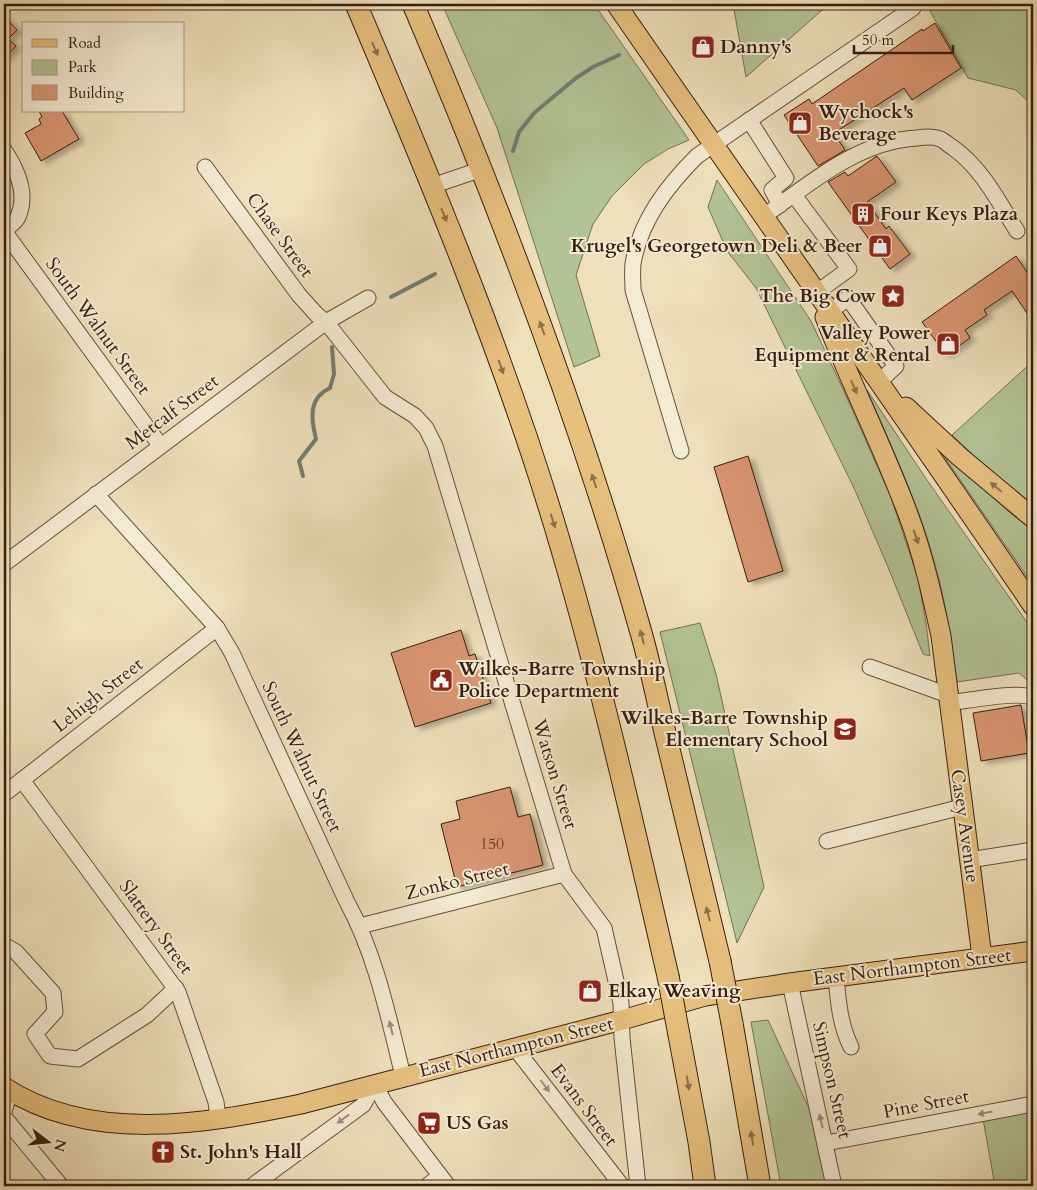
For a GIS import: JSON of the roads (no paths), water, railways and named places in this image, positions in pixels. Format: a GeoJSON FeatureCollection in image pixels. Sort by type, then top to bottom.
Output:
{"type":"FeatureCollection","features":[{"type":"Feature","properties":{"kind":"highway"},"geometry":{"type":"LineString","coordinates":[[356,4],[485,319],[553,521],[600,691],[668,976],[705,1186]]}},
{"type":"Feature","properties":{"kind":"highway"},"geometry":{"type":"LineString","coordinates":[[413,4],[482,169],[553,358],[614,542],[642,638],[720,961],[760,1186]]}},
{"type":"Feature","properties":{"kind":"main road"},"geometry":{"type":"LineString","coordinates":[[616,4],[816,293],[827,314],[884,388],[1033,606]]}},
{"type":"Feature","properties":{"kind":"main road","name":"Casey Avenue"},"geometry":{"type":"LineString","coordinates":[[827,314],[840,356],[870,422],[908,514],[921,552],[941,636],[982,957]]}},
{"type":"Feature","properties":{"kind":"main road"},"geometry":{"type":"LineString","coordinates":[[884,388],[960,457],[1033,518]]}},
{"type":"Feature","properties":{"kind":"main road","name":"East Northampton Street"},"geometry":{"type":"LineString","coordinates":[[7,1089],[42,1106],[74,1116],[109,1122],[150,1124],[218,1118],[301,1104],[622,1020],[706,996],[836,976],[1033,951]]}},
{"type":"Feature","properties":{"kind":"street"},"geometry":{"type":"LineString","coordinates":[[682,451],[633,290],[633,265],[639,240],[654,208],[680,173],[697,156],[913,8]]}},
{"type":"Feature","properties":{"kind":"street"},"geometry":{"type":"LineString","coordinates":[[749,120],[786,178],[772,190],[780,205]]}},
{"type":"Feature","properties":{"kind":"street"},"geometry":{"type":"LineString","coordinates":[[763,217],[845,160],[877,146],[903,139],[924,137],[939,139],[960,153],[980,172],[1017,231]]}},
{"type":"Feature","properties":{"kind":"street"},"geometry":{"type":"LineString","coordinates":[[4,150],[18,171],[21,195],[18,219],[4,231]]}},
{"type":"Feature","properties":{"kind":"street","name":"Chase Street"},"geometry":{"type":"LineString","coordinates":[[205,167],[299,295],[326,322]]}},
{"type":"Feature","properties":{"kind":"street"},"geometry":{"type":"LineString","coordinates":[[432,186],[482,169]]}},
{"type":"Feature","properties":{"kind":"street"},"geometry":{"type":"LineString","coordinates":[[794,195],[849,269],[816,293]]}},
{"type":"Feature","properties":{"kind":"street","name":"South Walnut Street"},"geometry":{"type":"LineString","coordinates":[[4,231],[160,445]]}},
{"type":"Feature","properties":{"kind":"street","name":"Metcalf Street"},"geometry":{"type":"LineString","coordinates":[[4,564],[326,322],[368,298]]}},
{"type":"Feature","properties":{"kind":"street","name":"Watson Street"},"geometry":{"type":"LineString","coordinates":[[326,322],[385,397],[416,416],[426,428],[435,446],[564,874],[604,928],[622,1004],[622,1038],[638,1186]]}},
{"type":"Feature","properties":{"kind":"street","name":"South Walnut Street"},"geometry":{"type":"LineString","coordinates":[[96,494],[217,628],[232,653],[360,926],[378,974],[403,1076]]}},
{"type":"Feature","properties":{"kind":"street","name":"Lehigh Street"},"geometry":{"type":"LineString","coordinates":[[4,794],[217,628]]}},
{"type":"Feature","properties":{"kind":"street"},"geometry":{"type":"LineString","coordinates":[[870,667],[948,699],[1014,695],[1031,696],[1033,698]]}},
{"type":"Feature","properties":{"kind":"street","name":"Slattery Street"},"geometry":{"type":"LineString","coordinates":[[22,780],[176,988],[216,1102],[218,1118]]}},
{"type":"Feature","properties":{"kind":"street"},"geometry":{"type":"LineString","coordinates":[[827,840],[962,807]]}},
{"type":"Feature","properties":{"kind":"street"},"geometry":{"type":"LineString","coordinates":[[969,860],[1033,850]]}},
{"type":"Feature","properties":{"kind":"street","name":"Zonko Street"},"geometry":{"type":"LineString","coordinates":[[360,926],[564,874]]}},
{"type":"Feature","properties":{"kind":"street"},"geometry":{"type":"LineString","coordinates":[[4,945],[16,952],[53,993],[55,1012],[35,1034],[50,1056],[78,1059],[147,1015],[176,988]]}},
{"type":"Feature","properties":{"kind":"street"},"geometry":{"type":"LineString","coordinates":[[836,976],[838,1005],[851,1047]]}},
{"type":"Feature","properties":{"kind":"street","name":"Simpson Street"},"geometry":{"type":"LineString","coordinates":[[790,983],[834,1186]]}},
{"type":"Feature","properties":{"kind":"street","name":"Evans Street"},"geometry":{"type":"LineString","coordinates":[[516,1048],[622,1186]]}},
{"type":"Feature","properties":{"kind":"street"},"geometry":{"type":"LineString","coordinates":[[375,1084],[384,1102],[444,1181],[427,1186]]}},
{"type":"Feature","properties":{"kind":"street"},"geometry":{"type":"LineString","coordinates":[[259,1184],[363,1105],[375,1084]]}},
{"type":"Feature","properties":{"kind":"street"},"geometry":{"type":"LineString","coordinates":[[4,1112],[7,1089]]}},
{"type":"Feature","properties":{"kind":"street","name":"Pine Street"},"geometry":{"type":"LineString","coordinates":[[826,1143],[1033,1104]]}},
{"type":"Feature","properties":{"kind":"street"},"geometry":{"type":"LineString","coordinates":[[4,1117],[61,1186]]}},
{"type":"Feature","properties":{"kind":"waterway"},"geometry":{"type":"LineString","coordinates":[[513,151],[519,132],[534,113],[576,78],[593,67],[619,55]]}},
{"type":"Feature","properties":{"kind":"waterway"},"geometry":{"type":"LineString","coordinates":[[391,297],[435,274]]}},
{"type":"Feature","properties":{"kind":"waterway"},"geometry":{"type":"LineString","coordinates":[[303,476],[299,461],[316,439],[312,417],[315,403],[318,397],[330,388],[334,374],[332,347]]}},
{"type":"Feature","properties":{"kind":"place","name":"Danny's"},"geometry":{"type":"Point","coordinates":[703,47]}},
{"type":"Feature","properties":{"kind":"place","name":"Wychock's Beverage"},"geometry":{"type":"Point","coordinates":[800,123]}},
{"type":"Feature","properties":{"kind":"place","name":"Four Keys Plaza"},"geometry":{"type":"Point","coordinates":[863,214]}},
{"type":"Feature","properties":{"kind":"place","name":"Krugel's Georgetown Deli & Beer"},"geometry":{"type":"Point","coordinates":[880,246]}},
{"type":"Feature","properties":{"kind":"place","name":"The Big Cow"},"geometry":{"type":"Point","coordinates":[893,296]}},
{"type":"Feature","properties":{"kind":"place","name":"Valley Power Equipment & Rental"},"geometry":{"type":"Point","coordinates":[948,344]}},
{"type":"Feature","properties":{"kind":"place","name":"Wilkes-Barre Township Police Department"},"geometry":{"type":"Point","coordinates":[441,680]}},
{"type":"Feature","properties":{"kind":"place","name":"Wilkes-Barre Township Elementary School"},"geometry":{"type":"Point","coordinates":[845,729]}},
{"type":"Feature","properties":{"kind":"place","name":"Elkay Weaving"},"geometry":{"type":"Point","coordinates":[590,991]}},
{"type":"Feature","properties":{"kind":"place","name":"US Gas"},"geometry":{"type":"Point","coordinates":[429,1123]}},
{"type":"Feature","properties":{"kind":"place","name":"St. John's Hall"},"geometry":{"type":"Point","coordinates":[163,1152]}}]}
